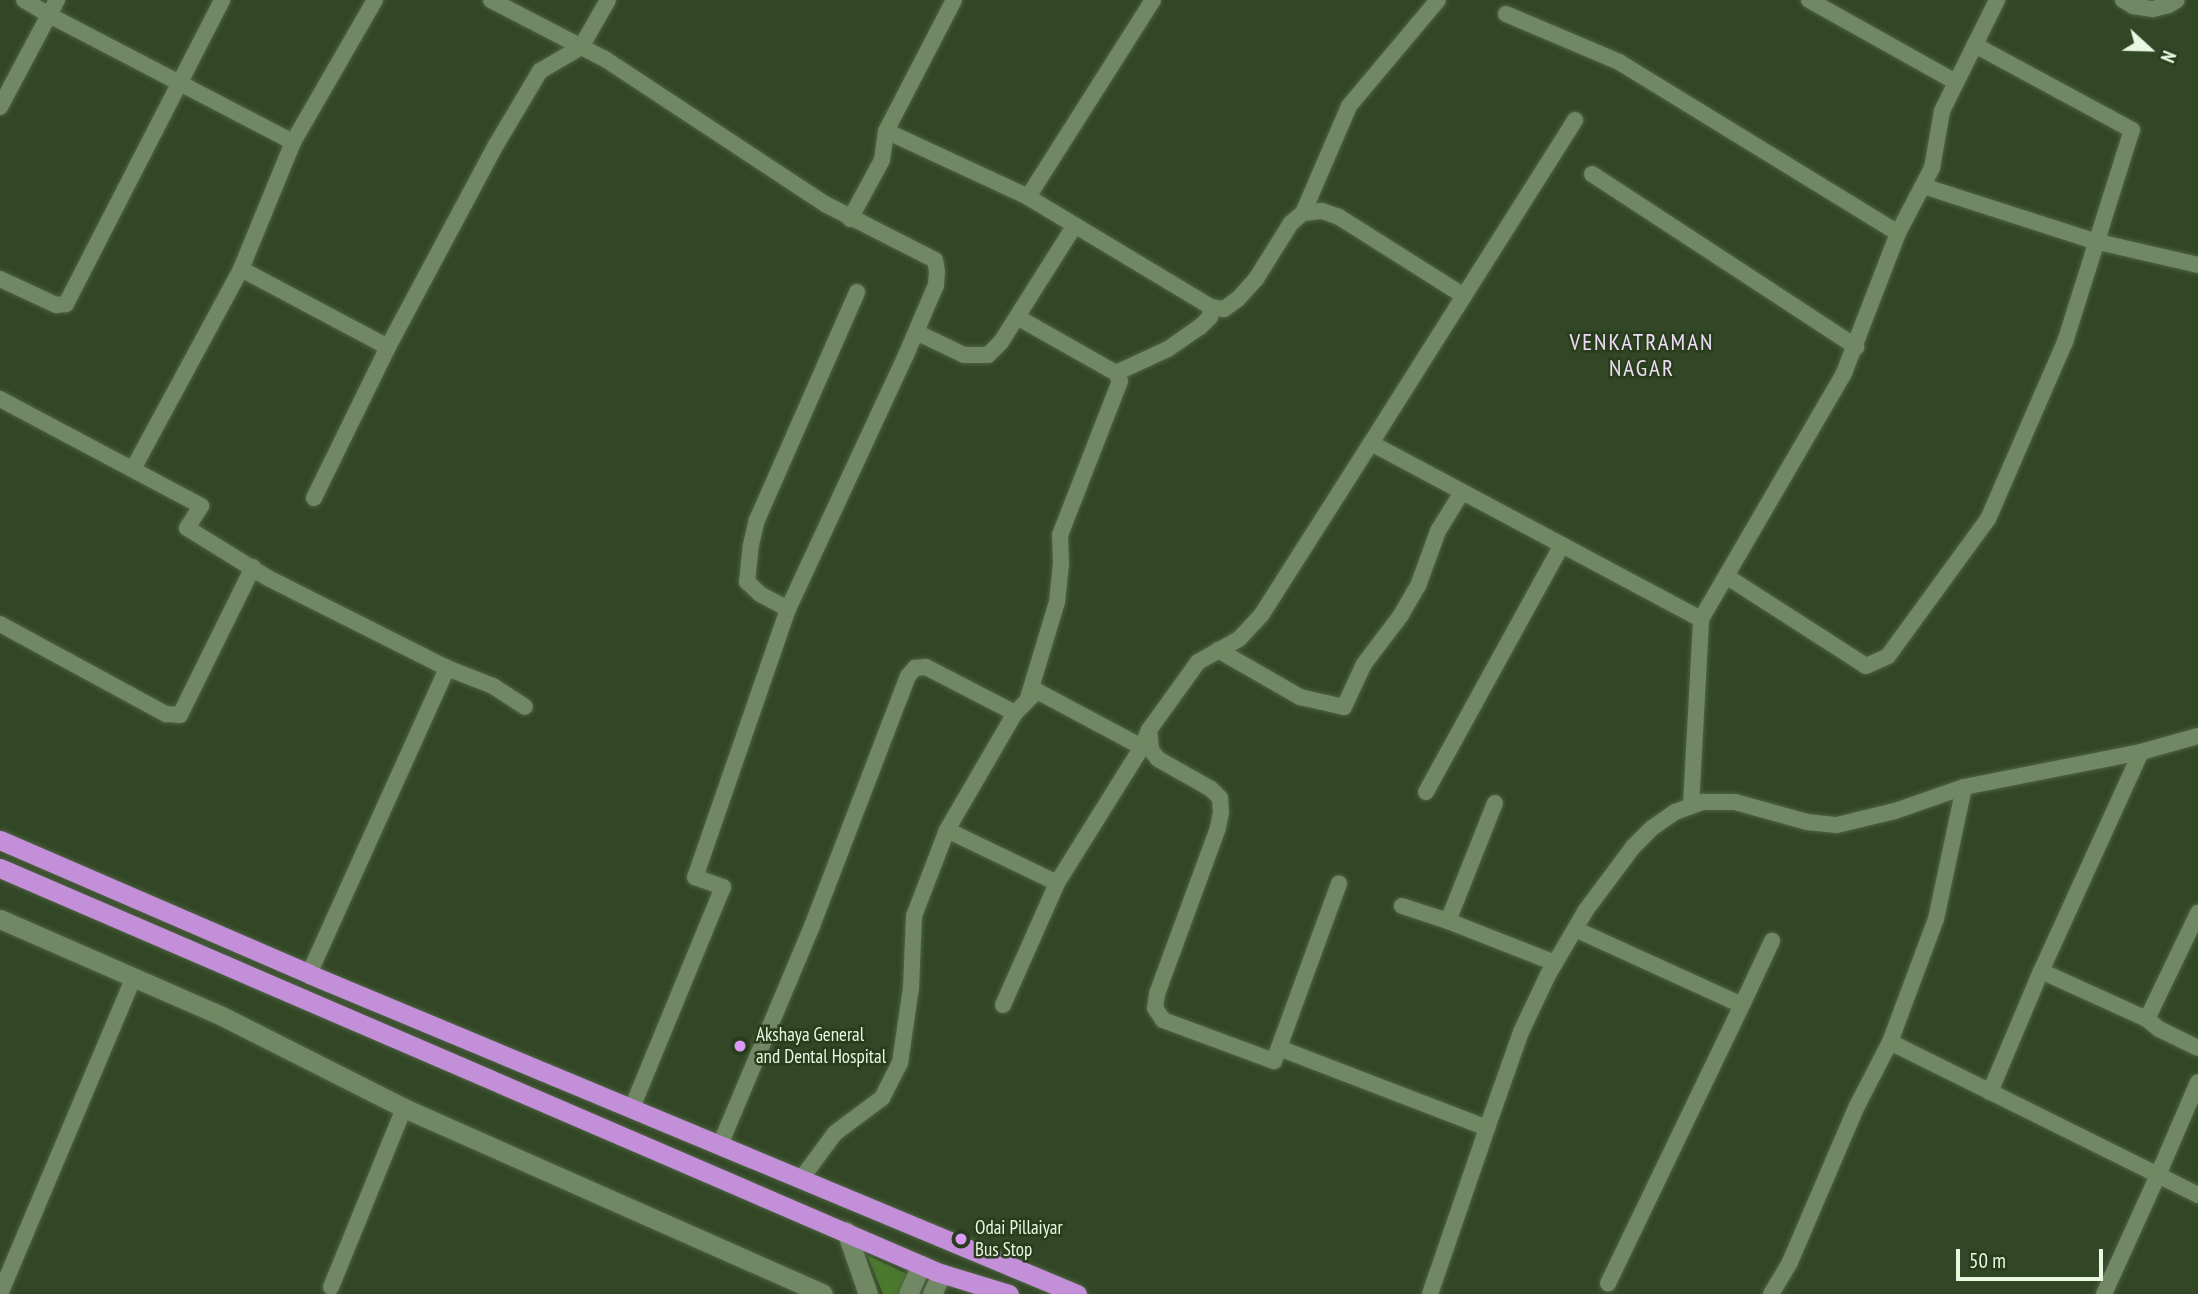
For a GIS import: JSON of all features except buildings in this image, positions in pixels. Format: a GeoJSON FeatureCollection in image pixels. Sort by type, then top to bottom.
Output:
{"type":"FeatureCollection","features":[{"type":"Feature","properties":{"kind":"highway"},"geometry":{"type":"LineString","coordinates":[[0,840],[309,974],[1077,1294]]}},
{"type":"Feature","properties":{"kind":"highway"},"geometry":{"type":"LineString","coordinates":[[0,868],[934,1270],[999,1293]]}},
{"type":"Feature","properties":{"kind":"highway"},"geometry":{"type":"LineString","coordinates":[[934,1270],[951,1242]]}},
{"type":"Feature","properties":{"kind":"street"},"geometry":{"type":"LineString","coordinates":[[24,0],[53,7],[180,83],[293,142]]}},
{"type":"Feature","properties":{"kind":"street"},"geometry":{"type":"LineString","coordinates":[[0,279],[56,305],[66,304],[222,0]]}},
{"type":"Feature","properties":{"kind":"street"},"geometry":{"type":"LineString","coordinates":[[133,469],[241,269],[293,142],[374,0]]}},
{"type":"Feature","properties":{"kind":"street"},"geometry":{"type":"LineString","coordinates":[[491,0],[605,59],[850,219],[935,260],[936,285],[788,609],[695,877],[723,887],[632,1108]]}},
{"type":"Feature","properties":{"kind":"street"},"geometry":{"type":"LineString","coordinates":[[314,498],[388,347],[496,145],[540,71],[581,47],[608,0]]}},
{"type":"Feature","properties":{"kind":"street"},"geometry":{"type":"LineString","coordinates":[[850,219],[882,160],[886,131],[954,0]]}},
{"type":"Feature","properties":{"kind":"street"},"geometry":{"type":"LineString","coordinates":[[1028,197],[1153,0]]}},
{"type":"Feature","properties":{"kind":"street"},"geometry":{"type":"LineString","coordinates":[[886,131],[1028,197],[1211,307],[1224,309],[1238,299],[1256,279],[1291,223],[1303,213],[1349,106],[1438,0]]}},
{"type":"Feature","properties":{"kind":"street"},"geometry":{"type":"LineString","coordinates":[[1809,0],[1956,82]]}},
{"type":"Feature","properties":{"kind":"street"},"geometry":{"type":"LineString","coordinates":[[1691,806],[1701,619],[1844,373],[1898,233],[1932,168],[1941,111],[1997,0]]}},
{"type":"Feature","properties":{"kind":"street"},"geometry":{"type":"LineString","coordinates":[[2123,0],[2133,6],[2153,9],[2177,0]]}},
{"type":"Feature","properties":{"kind":"street"},"geometry":{"type":"LineString","coordinates":[[0,107],[53,7]]}},
{"type":"Feature","properties":{"kind":"street"},"geometry":{"type":"LineString","coordinates":[[1506,14],[1619,62],[1898,233]]}},
{"type":"Feature","properties":{"kind":"street"},"geometry":{"type":"LineString","coordinates":[[1726,576],[1866,666],[1888,656],[1988,519],[2065,342],[2094,241],[2132,131],[1975,45]]}},
{"type":"Feature","properties":{"kind":"street"},"geometry":{"type":"LineString","coordinates":[[1003,1005],[1057,883],[1142,747],[1149,730],[1198,662],[1239,639],[1262,614],[1575,120]]}},
{"type":"Feature","properties":{"kind":"street"},"geometry":{"type":"LineString","coordinates":[[1592,174],[1856,347]]}},
{"type":"Feature","properties":{"kind":"street"},"geometry":{"type":"LineString","coordinates":[[1923,186],[2094,241],[2198,265]]}},
{"type":"Feature","properties":{"kind":"street"},"geometry":{"type":"LineString","coordinates":[[1303,213],[1322,211],[1339,217],[1464,296]]}},
{"type":"Feature","properties":{"kind":"street"},"geometry":{"type":"LineString","coordinates":[[916,332],[964,355],[988,355],[1001,342],[1075,225]]}},
{"type":"Feature","properties":{"kind":"street"},"geometry":{"type":"LineString","coordinates":[[241,269],[388,347]]}},
{"type":"Feature","properties":{"kind":"street"},"geometry":{"type":"LineString","coordinates":[[788,609],[760,594],[747,582],[751,545],[757,520],[857,292]]}},
{"type":"Feature","properties":{"kind":"street"},"geometry":{"type":"LineString","coordinates":[[1116,373],[1168,349],[1200,327],[1210,317],[1211,307]]}},
{"type":"Feature","properties":{"kind":"street"},"geometry":{"type":"LineString","coordinates":[[1017,317],[1116,373],[1120,381],[1059,535],[1061,563],[1057,602],[1028,698]]}},
{"type":"Feature","properties":{"kind":"street"},"geometry":{"type":"LineString","coordinates":[[0,399],[201,506],[187,528],[253,567],[447,668],[492,686],[525,707]]}},
{"type":"Feature","properties":{"kind":"street"},"geometry":{"type":"LineString","coordinates":[[1371,443],[1701,619]]}},
{"type":"Feature","properties":{"kind":"street"},"geometry":{"type":"LineString","coordinates":[[1218,650],[1300,697],[1344,707],[1364,664],[1412,596],[1438,531],[1462,492]]}},
{"type":"Feature","properties":{"kind":"street"},"geometry":{"type":"LineString","coordinates":[[1426,792],[1562,545]]}},
{"type":"Feature","properties":{"kind":"street"},"geometry":{"type":"LineString","coordinates":[[0,624],[166,714],[180,715],[253,567]]}},
{"type":"Feature","properties":{"kind":"street"},"geometry":{"type":"LineString","coordinates":[[720,1145],[812,926],[908,676],[915,668],[926,667],[1015,713]]}},
{"type":"Feature","properties":{"kind":"street"},"geometry":{"type":"LineString","coordinates":[[309,974],[447,668]]}},
{"type":"Feature","properties":{"kind":"street"},"geometry":{"type":"LineString","coordinates":[[801,1179],[835,1133],[881,1098],[900,1063],[911,988],[914,916],[947,830],[1015,713],[1037,691],[1142,747]]}},
{"type":"Feature","properties":{"kind":"street"},"geometry":{"type":"LineString","coordinates":[[1149,730],[1152,750],[1158,759],[1211,789],[1220,799],[1221,812],[1155,1007],[1163,1020],[1274,1061],[1339,883]]}},
{"type":"Feature","properties":{"kind":"street"},"geometry":{"type":"LineString","coordinates":[[1430,1294],[1521,1032],[1575,929],[1633,847],[1652,828],[1675,812],[1703,802],[1735,802],[1807,822],[1837,825],[1895,811],[1964,787],[2141,752],[2198,736]]}},
{"type":"Feature","properties":{"kind":"street"},"geometry":{"type":"LineString","coordinates":[[1990,1093],[2041,971],[2141,752]]}},
{"type":"Feature","properties":{"kind":"street"},"geometry":{"type":"LineString","coordinates":[[1771,1294],[1790,1262],[1857,1106],[1890,1042],[1936,919],[1964,787]]}},
{"type":"Feature","properties":{"kind":"street"},"geometry":{"type":"LineString","coordinates":[[1448,921],[1495,803]]}},
{"type":"Feature","properties":{"kind":"street"},"geometry":{"type":"LineString","coordinates":[[947,830],[1057,883]]}},
{"type":"Feature","properties":{"kind":"street"},"geometry":{"type":"LineString","coordinates":[[1402,906],[1555,963]]}},
{"type":"Feature","properties":{"kind":"street"},"geometry":{"type":"LineString","coordinates":[[2147,1019],[2198,913]]}},
{"type":"Feature","properties":{"kind":"street"},"geometry":{"type":"LineString","coordinates":[[0,919],[222,1016],[404,1108],[823,1294]]}},
{"type":"Feature","properties":{"kind":"street"},"geometry":{"type":"LineString","coordinates":[[1575,929],[1742,1005]]}},
{"type":"Feature","properties":{"kind":"street"},"geometry":{"type":"LineString","coordinates":[[1608,1283],[1772,941]]}},
{"type":"Feature","properties":{"kind":"street"},"geometry":{"type":"LineString","coordinates":[[2041,971],[2147,1019],[2159,1029],[2198,1048]]}},
{"type":"Feature","properties":{"kind":"street"},"geometry":{"type":"LineString","coordinates":[[0,1294],[134,977]]}},
{"type":"Feature","properties":{"kind":"street"},"geometry":{"type":"LineString","coordinates":[[1890,1042],[2198,1195]]}},
{"type":"Feature","properties":{"kind":"street"},"geometry":{"type":"LineString","coordinates":[[1279,1048],[1487,1128]]}},
{"type":"Feature","properties":{"kind":"street"},"geometry":{"type":"LineString","coordinates":[[2104,1294],[2198,1082]]}},
{"type":"Feature","properties":{"kind":"street"},"geometry":{"type":"LineString","coordinates":[[331,1287],[404,1108]]}},
{"type":"Feature","properties":{"kind":"street"},"geometry":{"type":"LineString","coordinates":[[846,1231],[868,1294]]}},
{"type":"Feature","properties":{"kind":"street"},"geometry":{"type":"LineString","coordinates":[[908,1294],[934,1270]]}},
{"type":"Feature","properties":{"kind":"street"},"geometry":{"type":"LineString","coordinates":[[932,1294],[934,1270]]}},
{"type":"Feature","properties":{"kind":"green space"},"geometry":{"type":"Polygon","coordinates":[[[867,1255],[909,1275],[899,1294],[883,1294],[867,1255]]]}},
{"type":"Feature","properties":{"kind":"place","name":"Akshaya General and Dental Hospital"},"geometry":{"type":"Point","coordinates":[740,1046]}},
{"type":"Feature","properties":{"kind":"place","name":"Odai Pillaiyar Bus Stop"},"geometry":{"type":"Point","coordinates":[961,1239]}},
{"type":"Feature","properties":{"kind":"district","name":"VENKATRAMAN NAGAR"},"geometry":{"type":"Point","coordinates":[1642,355]}}]}
